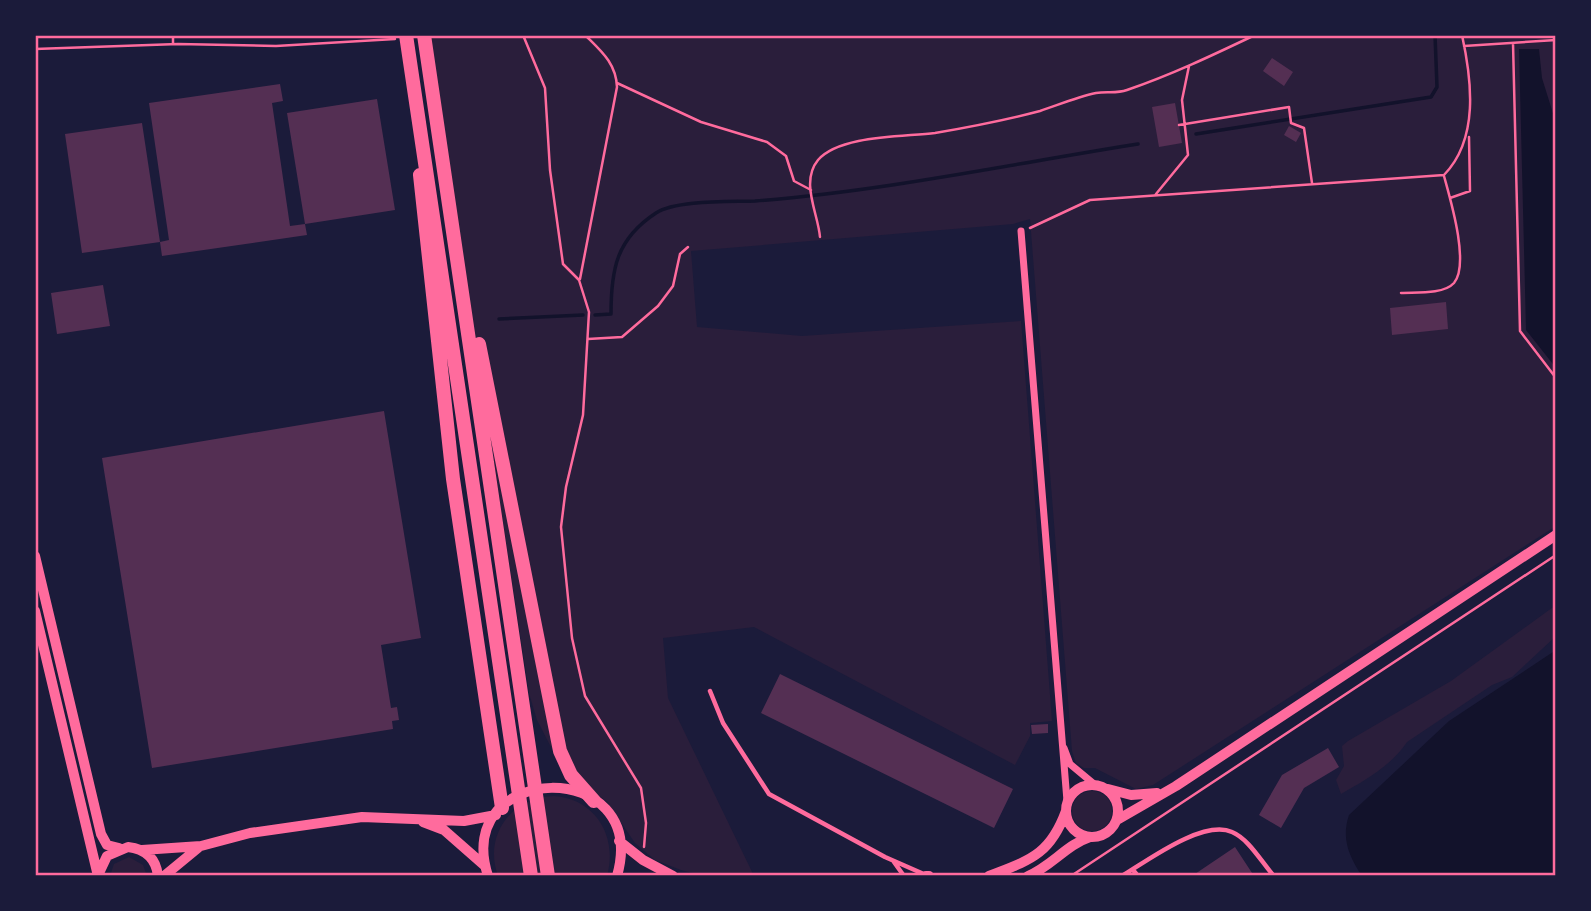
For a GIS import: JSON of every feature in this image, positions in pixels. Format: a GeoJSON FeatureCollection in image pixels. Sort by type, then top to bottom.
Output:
{"type":"FeatureCollection","features":[{"type":"Feature","properties":{"kind":"highway"},"geometry":{"type":"LineString","coordinates":[[424,35],[548,876]]}},
{"type":"Feature","properties":{"kind":"highway"},"geometry":{"type":"LineString","coordinates":[[402,37],[419,121],[531,876]]}},
{"type":"Feature","properties":{"kind":"highway"},"geometry":{"type":"LineString","coordinates":[[419,121],[420,199],[453,479],[499,812]]}},
{"type":"Feature","properties":{"kind":"highway"},"geometry":{"type":"LineString","coordinates":[[439,141],[456,201],[486,391],[560,751],[568,771],[594,801]]}},
{"type":"Feature","properties":{"kind":"street"},"geometry":{"type":"LineString","coordinates":[[1021,230],[1066,806],[1076,832],[1091,837]]}},
{"type":"Feature","properties":{"kind":"street"},"geometry":{"type":"LineString","coordinates":[[1028,876],[1049,865],[1077,841],[1107,833],[1117,820],[1176,786],[1556,535]]}},
{"type":"Feature","properties":{"kind":"street"},"geometry":{"type":"LineString","coordinates":[[35,556],[99,825],[107,845],[142,850],[201,846],[250,833],[341,820],[410,818],[464,821],[499,812]]}},
{"type":"Feature","properties":{"kind":"street"},"geometry":{"type":"LineString","coordinates":[[35,611],[98,876]]}},
{"type":"Feature","properties":{"kind":"street"},"geometry":{"type":"LineString","coordinates":[[1059,734],[1070,764],[1094,784],[1144,796],[1176,786]]}},
{"type":"Feature","properties":{"kind":"street"},"geometry":{"type":"LineString","coordinates":[[989,876],[1042,852],[1056,835],[1066,806],[1078,788],[1094,784]]}},
{"type":"Feature","properties":{"kind":"street"},"geometry":{"type":"LineString","coordinates":[[486,871],[486,837],[499,812],[524,792],[549,786],[576,790],[594,801],[609,816],[619,841],[617,876]]}},
{"type":"Feature","properties":{"kind":"street"},"geometry":{"type":"LineString","coordinates":[[1108,789],[1118,803],[1117,820]]}},
{"type":"Feature","properties":{"kind":"street"},"geometry":{"type":"LineString","coordinates":[[410,818],[444,830],[486,871]]}},
{"type":"Feature","properties":{"kind":"street"},"geometry":{"type":"LineString","coordinates":[[619,841],[643,860],[673,876]]}},
{"type":"Feature","properties":{"kind":"street"},"geometry":{"type":"LineString","coordinates":[[164,876],[201,846]]}},
{"type":"Feature","properties":{"kind":"street"},"geometry":{"type":"LineString","coordinates":[[98,876],[104,859],[119,848]]}},
{"type":"Feature","properties":{"kind":"street"},"geometry":{"type":"LineString","coordinates":[[142,850],[155,863],[158,876]]}},
{"type":"Feature","properties":{"kind":"lane"},"geometry":{"type":"LineString","coordinates":[[710,691],[723,723],[769,794],[893,862],[927,876]]}},
{"type":"Feature","properties":{"kind":"lane"},"geometry":{"type":"LineString","coordinates":[[1122,876],[1163,850],[1197,835],[1222,830],[1240,837],[1274,876]]}},
{"type":"Feature","properties":{"kind":"lane"},"geometry":{"type":"LineString","coordinates":[[893,862],[904,876]]}},
{"type":"Feature","properties":{"kind":"lane"},"geometry":{"type":"LineString","coordinates":[[1133,870],[1138,876]]}},
{"type":"Feature","properties":{"kind":"path"},"geometry":{"type":"LineString","coordinates":[[173,35],[173,44]]}},
{"type":"Feature","properties":{"kind":"path"},"geometry":{"type":"LineString","coordinates":[[523,35],[545,88],[550,170],[563,264],[579,281],[589,312],[583,415],[566,487],[561,527],[572,638],[585,696],[641,788],[646,823],[643,855]]}},
{"type":"Feature","properties":{"kind":"path"},"geometry":{"type":"LineString","coordinates":[[579,281],[617,83],[609,60],[585,35]]}},
{"type":"Feature","properties":{"kind":"path"},"geometry":{"type":"LineString","coordinates":[[820,237],[819,220],[811,202],[811,191],[816,163],[833,149],[845,144],[947,131],[1025,115],[1097,93],[1127,91],[1255,35]]}},
{"type":"Feature","properties":{"kind":"path"},"geometry":{"type":"LineString","coordinates":[[1450,198],[1471,191],[1462,35]]}},
{"type":"Feature","properties":{"kind":"path"},"geometry":{"type":"LineString","coordinates":[[35,49],[173,44],[276,46],[402,37]]}},
{"type":"Feature","properties":{"kind":"path"},"geometry":{"type":"LineString","coordinates":[[1464,46],[1556,40]]}},
{"type":"Feature","properties":{"kind":"path"},"geometry":{"type":"LineString","coordinates":[[1513,43],[1520,331],[1556,378]]}},
{"type":"Feature","properties":{"kind":"path"},"geometry":{"type":"LineString","coordinates":[[1155,195],[1188,155],[1181,125],[1182,100],[1189,66]]}},
{"type":"Feature","properties":{"kind":"path"},"geometry":{"type":"LineString","coordinates":[[617,83],[701,122],[766,142],[786,156],[798,186],[811,191]]}},
{"type":"Feature","properties":{"kind":"path"},"geometry":{"type":"LineString","coordinates":[[1181,125],[1289,107],[1291,122],[1304,128],[1312,184]]}},
{"type":"Feature","properties":{"kind":"path"},"geometry":{"type":"LineString","coordinates":[[1021,230],[1036,227],[1090,200],[1444,175],[1457,162],[1469,133]]}},
{"type":"Feature","properties":{"kind":"path"},"geometry":{"type":"LineString","coordinates":[[1401,293],[1443,290],[1454,283],[1459,257],[1457,230],[1444,175]]}},
{"type":"Feature","properties":{"kind":"path"},"geometry":{"type":"LineString","coordinates":[[588,339],[622,337],[664,300],[674,281],[680,254],[688,247]]}},
{"type":"Feature","properties":{"kind":"path"},"geometry":{"type":"LineString","coordinates":[[1071,876],[1556,555]]}},
{"type":"Feature","properties":{"kind":"shaded area"},"geometry":{"type":"Polygon","coordinates":[[[429,35],[1556,35],[1556,526],[1153,785],[1136,789],[1095,768],[1084,768],[1076,763],[1072,751],[1030,219],[1013,224],[691,251],[697,327],[802,336],[1021,321],[1052,721],[1030,723],[1030,736],[1015,765],[754,627],[663,638],[668,698],[754,876],[704,876],[655,860],[635,843],[608,803],[565,767],[537,720],[529,693],[429,35]]]}},
{"type":"Feature","properties":{"kind":"shaded area"},"geometry":{"type":"Polygon","coordinates":[[[1519,49],[1539,49],[1542,78],[1556,123],[1556,368],[1526,330],[1519,49]]]}},
{"type":"Feature","properties":{"kind":"shaded area"},"geometry":{"type":"Polygon","coordinates":[[[1556,605],[1556,636],[1512,677],[1492,685],[1407,742],[1386,765],[1341,794],[1336,780],[1344,766],[1342,746],[1451,681],[1556,605]]]}},
{"type":"Feature","properties":{"kind":"shaded area"},"geometry":{"type":"Polygon","coordinates":[[[1556,650],[1556,876],[1362,876],[1353,861],[1346,840],[1349,815],[1449,721],[1556,650]]]}},
{"type":"Feature","properties":{"kind":"shaded area"},"geometry":{"type":"Polygon","coordinates":[[[1092,791],[1106,797],[1112,811],[1106,825],[1092,831],[1078,825],[1072,811],[1078,797],[1092,791]]]}},
{"type":"Feature","properties":{"kind":"shaded area"},"geometry":{"type":"Polygon","coordinates":[[[554,796],[582,804],[600,822],[609,847],[607,876],[498,876],[494,861],[495,846],[505,821],[525,803],[554,796]]]}},
{"type":"Feature","properties":{"kind":"shaded area"},"geometry":{"type":"Polygon","coordinates":[[[129,857],[143,865],[147,876],[110,876],[114,864],[129,857]]]}},
{"type":"Feature","properties":{"kind":"building"},"geometry":{"type":"Polygon","coordinates":[[[1272,58],[1293,72],[1284,86],[1263,71],[1272,58]]]}},
{"type":"Feature","properties":{"kind":"building"},"geometry":{"type":"Polygon","coordinates":[[[280,84],[283,101],[272,103],[290,226],[305,224],[307,235],[162,256],[160,242],[169,240],[149,103],[280,84]]]}},
{"type":"Feature","properties":{"kind":"building"},"geometry":{"type":"Polygon","coordinates":[[[377,99],[395,210],[305,224],[287,113],[377,99]]]}},
{"type":"Feature","properties":{"kind":"building"},"geometry":{"type":"Polygon","coordinates":[[[1175,103],[1182,143],[1159,147],[1152,107],[1175,103]]]}},
{"type":"Feature","properties":{"kind":"building"},"geometry":{"type":"Polygon","coordinates":[[[142,123],[160,242],[82,253],[65,134],[142,123]]]}},
{"type":"Feature","properties":{"kind":"building"},"geometry":{"type":"Polygon","coordinates":[[[1289,126],[1301,133],[1296,142],[1284,135],[1289,126]]]}},
{"type":"Feature","properties":{"kind":"building"},"geometry":{"type":"Polygon","coordinates":[[[103,285],[110,326],[57,334],[51,293],[103,285]]]}},
{"type":"Feature","properties":{"kind":"building"},"geometry":{"type":"Polygon","coordinates":[[[1446,302],[1448,329],[1392,335],[1390,308],[1446,302]]]}},
{"type":"Feature","properties":{"kind":"building"},"geometry":{"type":"Polygon","coordinates":[[[384,411],[421,638],[381,645],[391,708],[397,707],[399,720],[392,721],[393,729],[152,768],[102,458],[384,411]]]}},
{"type":"Feature","properties":{"kind":"building"},"geometry":{"type":"Polygon","coordinates":[[[780,674],[1013,789],[994,828],[761,713],[780,674]]]}},
{"type":"Feature","properties":{"kind":"building"},"geometry":{"type":"Polygon","coordinates":[[[1048,724],[1048,733],[1032,734],[1031,725],[1048,724]]]}},
{"type":"Feature","properties":{"kind":"building"},"geometry":{"type":"Polygon","coordinates":[[[1328,748],[1339,767],[1304,788],[1281,828],[1259,815],[1282,775],[1328,748]]]}},
{"type":"Feature","properties":{"kind":"building"},"geometry":{"type":"Polygon","coordinates":[[[1235,847],[1254,876],[1192,876],[1235,847]]]}},
{"type":"Feature","properties":{"kind":"waterway"},"geometry":{"type":"LineString","coordinates":[[1196,134],[1431,97],[1437,87],[1435,35]]}},
{"type":"Feature","properties":{"kind":"waterway"},"geometry":{"type":"LineString","coordinates":[[595,315],[611,314],[612,283],[618,257],[624,245],[643,223],[665,209],[690,204],[755,201],[851,191],[1138,144]]}},
{"type":"Feature","properties":{"kind":"waterway"},"geometry":{"type":"LineString","coordinates":[[499,319],[583,315]]}}]}
